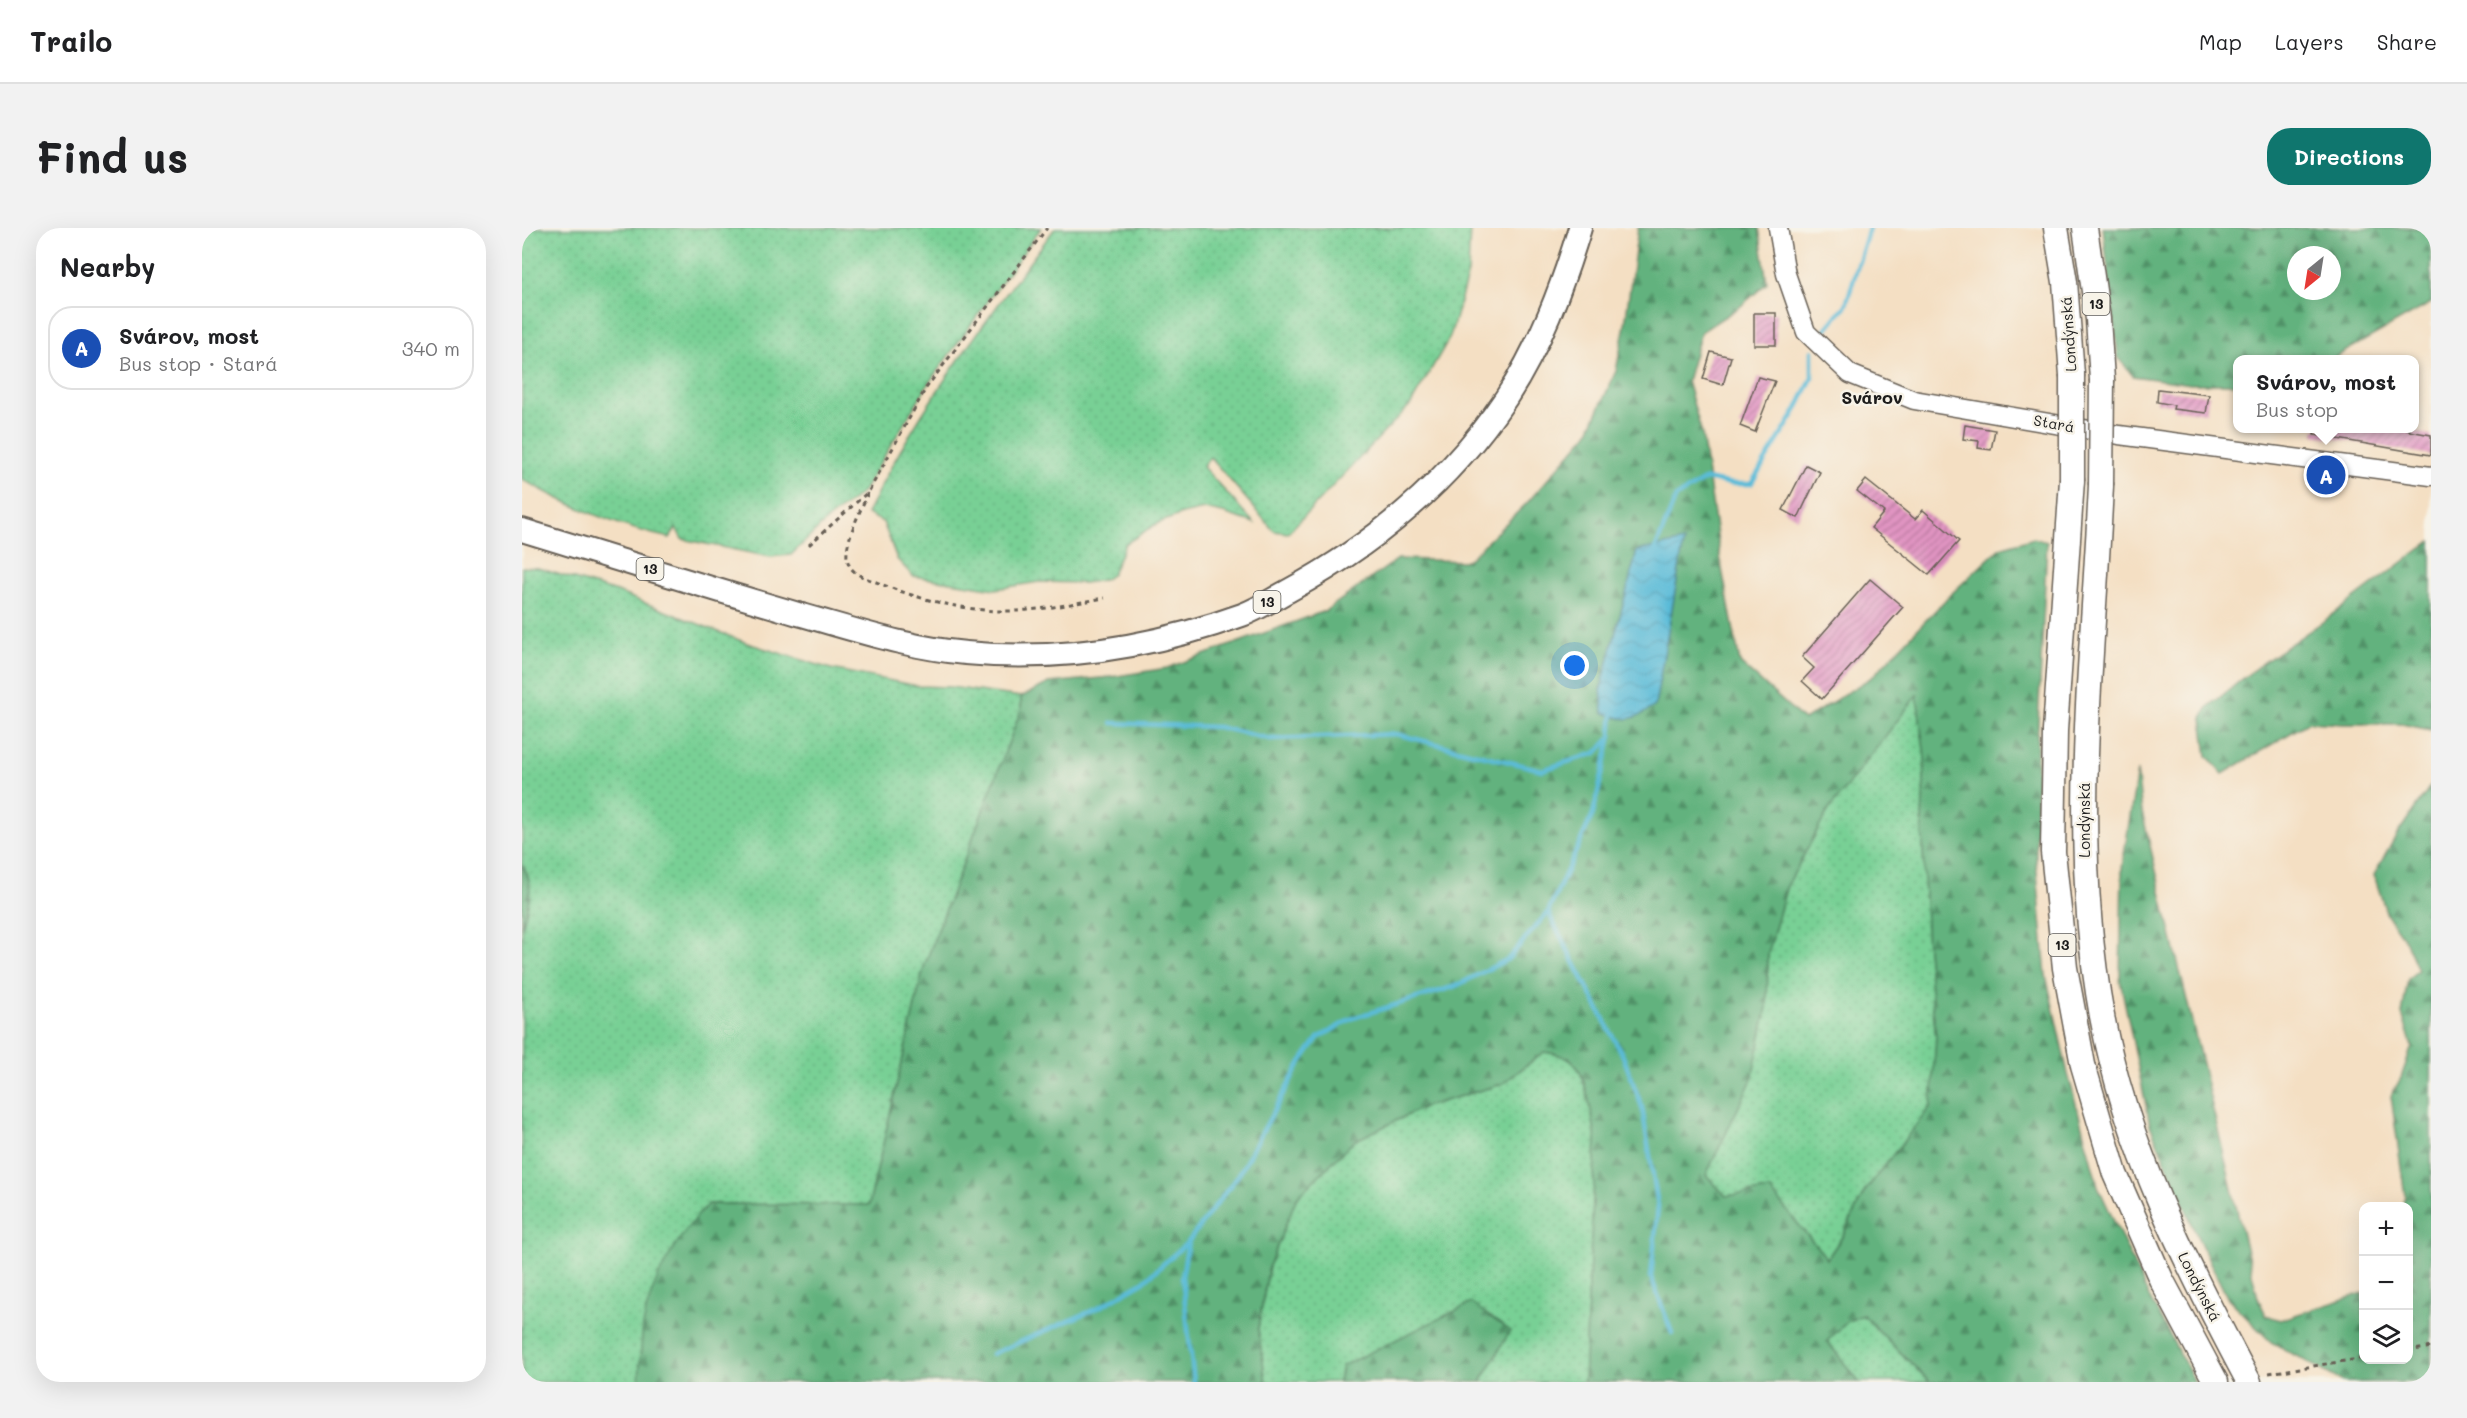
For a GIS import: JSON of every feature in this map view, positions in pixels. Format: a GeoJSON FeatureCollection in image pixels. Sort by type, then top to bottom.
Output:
{"type":"FeatureCollection","features":[{"type":"Feature","properties":{"kind":"highway","name":"Londýnská"},"geometry":{"type":"LineString","coordinates":[[2056,228],[2066,282],[2072,375],[2072,480],[2055,731],[2053,852],[2065,968],[2083,1065],[2115,1174],[2161,1279],[2216,1382]]}},
{"type":"Feature","properties":{"kind":"highway","name":"Londýnská"},"geometry":{"type":"LineString","coordinates":[[2085,228],[2098,319],[2102,380],[2101,485],[2085,727],[2084,859],[2102,1017],[2119,1085],[2161,1206],[2187,1263],[2259,1377]]}},
{"type":"Feature","properties":{"kind":"main road","name":"13"},"geometry":{"type":"LineString","coordinates":[[522,530],[777,608],[899,642],[964,653],[1043,656],[1099,652],[1155,642],[1246,614],[1325,571],[1378,533],[1434,487],[1470,445],[1506,397],[1527,360],[1537,342],[1564,277],[1580,228]]}},
{"type":"Feature","properties":{"kind":"street","name":"Stará"},"geometry":{"type":"LineString","coordinates":[[1778,228],[1786,274],[1806,332],[1850,374],[1914,400],[2119,435],[2431,476]]}},
{"type":"Feature","properties":{"kind":"path"},"geometry":{"type":"LineString","coordinates":[[1047,228],[926,388],[868,491],[846,549],[847,562],[851,569],[859,575],[906,594],[960,608],[1026,610],[1105,598]]}},
{"type":"Feature","properties":{"kind":"path"},"geometry":{"type":"LineString","coordinates":[[809,545],[868,491]]}},
{"type":"Feature","properties":{"kind":"path"},"geometry":{"type":"LineString","coordinates":[[2413,1350],[2431,1347]]}},
{"type":"Feature","properties":{"kind":"path"},"geometry":{"type":"LineString","coordinates":[[2259,1377],[2359,1359]]}},
{"type":"Feature","properties":{"kind":"green space"},"geometry":{"type":"Polygon","coordinates":[[[522,228],[1041,228],[928,384],[862,493],[828,519],[791,555],[770,557],[682,539],[676,528],[670,538],[631,528],[576,507],[522,479],[522,228]]]}},
{"type":"Feature","properties":{"kind":"green space"},"geometry":{"type":"Polygon","coordinates":[[[1055,228],[1470,228],[1468,273],[1450,337],[1411,404],[1288,533],[1274,531],[1210,457],[1203,467],[1254,523],[1204,509],[1182,514],[1156,524],[1125,544],[1112,574],[1104,580],[1084,583],[1039,582],[995,589],[913,576],[897,559],[883,522],[867,514],[907,438],[930,402],[1055,228]]]}},
{"type":"Feature","properties":{"kind":"green space"},"geometry":{"type":"Polygon","coordinates":[[[1638,228],[1759,228],[1767,283],[1741,306],[1701,332],[1687,381],[1702,434],[1722,569],[1740,663],[1804,720],[1872,677],[1948,597],[2000,548],[2034,538],[2047,542],[2037,744],[2036,860],[2046,975],[2068,1074],[2098,1186],[2147,1293],[2195,1382],[1930,1382],[1863,1315],[1848,1321],[1827,1341],[1859,1382],[1584,1382],[1596,1140],[1586,1091],[1577,1067],[1567,1058],[1544,1052],[1502,1084],[1424,1107],[1354,1141],[1297,1197],[1269,1266],[1258,1328],[1266,1382],[639,1382],[643,1326],[652,1292],[676,1244],[708,1204],[869,1205],[924,967],[1021,710],[1021,697],[1049,683],[1111,677],[1167,668],[1325,611],[1398,559],[1467,561],[1527,503],[1588,433],[1616,371],[1625,325],[1638,228]],[[1917,695],[1828,811],[1786,888],[1768,954],[1767,1007],[1752,1079],[1706,1175],[1726,1196],[1770,1190],[1827,1259],[1842,1237],[1865,1191],[1931,1106],[1936,1038],[1927,950],[1922,820],[1925,758],[1917,695]]]}},
{"type":"Feature","properties":{"kind":"green space"},"geometry":{"type":"Polygon","coordinates":[[[2103,228],[2431,228],[2431,303],[2339,355],[2233,355],[2233,384],[2191,384],[2133,376],[2118,357],[2103,228]]]}},
{"type":"Feature","properties":{"kind":"green space"},"geometry":{"type":"Polygon","coordinates":[[[2431,541],[2431,730],[2402,724],[2309,722],[2223,774],[2207,756],[2202,718],[2208,707],[2257,667],[2328,618],[2431,541]]]}},
{"type":"Feature","properties":{"kind":"green space"},"geometry":{"type":"Polygon","coordinates":[[[522,567],[538,568],[617,592],[747,643],[831,669],[918,686],[950,687],[1021,697],[1021,710],[924,967],[869,1205],[708,1204],[644,1324],[639,1382],[522,1382],[522,927],[529,887],[522,865],[522,567]]]}},
{"type":"Feature","properties":{"kind":"green space"},"geometry":{"type":"Polygon","coordinates":[[[1917,694],[1925,758],[1922,820],[1927,950],[1936,1038],[1931,1106],[1865,1191],[1842,1237],[1827,1259],[1770,1190],[1726,1196],[1706,1175],[1752,1079],[1767,1007],[1768,954],[1786,888],[1828,811],[1917,694]]]}},
{"type":"Feature","properties":{"kind":"green space"},"geometry":{"type":"Polygon","coordinates":[[[2137,771],[2142,812],[2258,1298],[2266,1315],[2280,1320],[2359,1294],[2359,1364],[2413,1364],[2413,1202],[2403,1202],[2405,1196],[2391,1096],[2401,1078],[2412,1046],[2402,1014],[2408,979],[2418,970],[2406,942],[2387,915],[2374,875],[2396,836],[2431,785],[2431,1382],[2343,1382],[2271,1342],[2228,1299],[2197,1236],[2150,1125],[2120,980],[2122,868],[2137,771]]]}},
{"type":"Feature","properties":{"kind":"green space"},"geometry":{"type":"Polygon","coordinates":[[[522,865],[529,880],[530,895],[522,927],[522,865]]]}},
{"type":"Feature","properties":{"kind":"green space"},"geometry":{"type":"Polygon","coordinates":[[[1544,1052],[1562,1056],[1577,1067],[1586,1091],[1596,1140],[1584,1382],[1481,1382],[1510,1331],[1342,1366],[1339,1382],[1266,1382],[1258,1329],[1269,1266],[1296,1197],[1354,1141],[1424,1107],[1502,1084],[1544,1052]]]}},
{"type":"Feature","properties":{"kind":"green space"},"geometry":{"type":"Polygon","coordinates":[[[1471,1303],[1510,1331],[1481,1382],[1339,1382],[1342,1366],[1471,1303]]]}},
{"type":"Feature","properties":{"kind":"green space"},"geometry":{"type":"Polygon","coordinates":[[[1863,1315],[1930,1382],[1859,1382],[1827,1341],[1848,1321],[1863,1315]]]}},
{"type":"Feature","properties":{"kind":"water"},"geometry":{"type":"Polygon","coordinates":[[[1684,541],[1655,706],[1636,717],[1624,719],[1603,712],[1601,688],[1637,551],[1684,541]]]}},
{"type":"Feature","properties":{"kind":"building"},"geometry":{"type":"Polygon","coordinates":[[[1754,313],[1776,313],[1776,345],[1754,345],[1754,313]]]}},
{"type":"Feature","properties":{"kind":"building"},"geometry":{"type":"Polygon","coordinates":[[[1711,352],[1731,357],[1723,385],[1703,379],[1711,352]]]}},
{"type":"Feature","properties":{"kind":"building"},"geometry":{"type":"Polygon","coordinates":[[[1758,377],[1775,381],[1755,432],[1740,426],[1758,377]]]}},
{"type":"Feature","properties":{"kind":"building"},"geometry":{"type":"Polygon","coordinates":[[[2158,389],[2209,395],[2206,413],[2173,409],[2174,405],[2157,402],[2158,389]]]}},
{"type":"Feature","properties":{"kind":"building"},"geometry":{"type":"Polygon","coordinates":[[[1965,425],[1995,430],[1991,450],[1978,448],[1979,441],[1963,439],[1965,425]]]}},
{"type":"Feature","properties":{"kind":"building"},"geometry":{"type":"Polygon","coordinates":[[[2314,433],[2419,433],[2431,435],[2431,455],[2314,435],[2314,433]]]}},
{"type":"Feature","properties":{"kind":"building"},"geometry":{"type":"Polygon","coordinates":[[[1806,465],[1820,472],[1798,518],[1783,510],[1806,465]]]}},
{"type":"Feature","properties":{"kind":"building"},"geometry":{"type":"Polygon","coordinates":[[[1866,480],[1915,519],[1923,510],[1959,541],[1929,575],[1871,528],[1884,512],[1857,491],[1866,480]]]}},
{"type":"Feature","properties":{"kind":"building"},"geometry":{"type":"Polygon","coordinates":[[[1870,579],[1903,607],[1822,699],[1802,681],[1814,668],[1802,657],[1870,579]]]}},
{"type":"Feature","properties":{"kind":"waterway"},"geometry":{"type":"LineString","coordinates":[[1822,334],[1846,305],[1869,228]]}},
{"type":"Feature","properties":{"kind":"waterway"},"geometry":{"type":"LineString","coordinates":[[1655,550],[1676,497],[1706,479],[1732,484],[1751,484],[1796,411],[1812,378],[1812,351]]}},
{"type":"Feature","properties":{"kind":"waterway"},"geometry":{"type":"LineString","coordinates":[[1194,1382],[1182,1277],[1188,1242],[1239,1174],[1301,1062],[1318,1038],[1353,1018],[1456,986],[1508,959],[1548,912],[1593,814],[1611,736],[1613,712]]}},
{"type":"Feature","properties":{"kind":"waterway"},"geometry":{"type":"LineString","coordinates":[[1112,723],[1218,727],[1270,739],[1396,734],[1542,770],[1596,753],[1610,738]]}},
{"type":"Feature","properties":{"kind":"waterway"},"geometry":{"type":"LineString","coordinates":[[1548,912],[1623,1056],[1642,1107],[1658,1206],[1651,1277],[1672,1333]]}},
{"type":"Feature","properties":{"kind":"waterway"},"geometry":{"type":"LineString","coordinates":[[992,1354],[1098,1308],[1143,1282],[1188,1242]]}},
{"type":"Feature","properties":{"kind":"place","name":"Svárov, most"},"geometry":{"type":"Point","coordinates":[2326,475]}},
{"type":"Feature","properties":{"kind":"district","name":"Svárov"},"geometry":{"type":"Point","coordinates":[1872,398]}}]}
